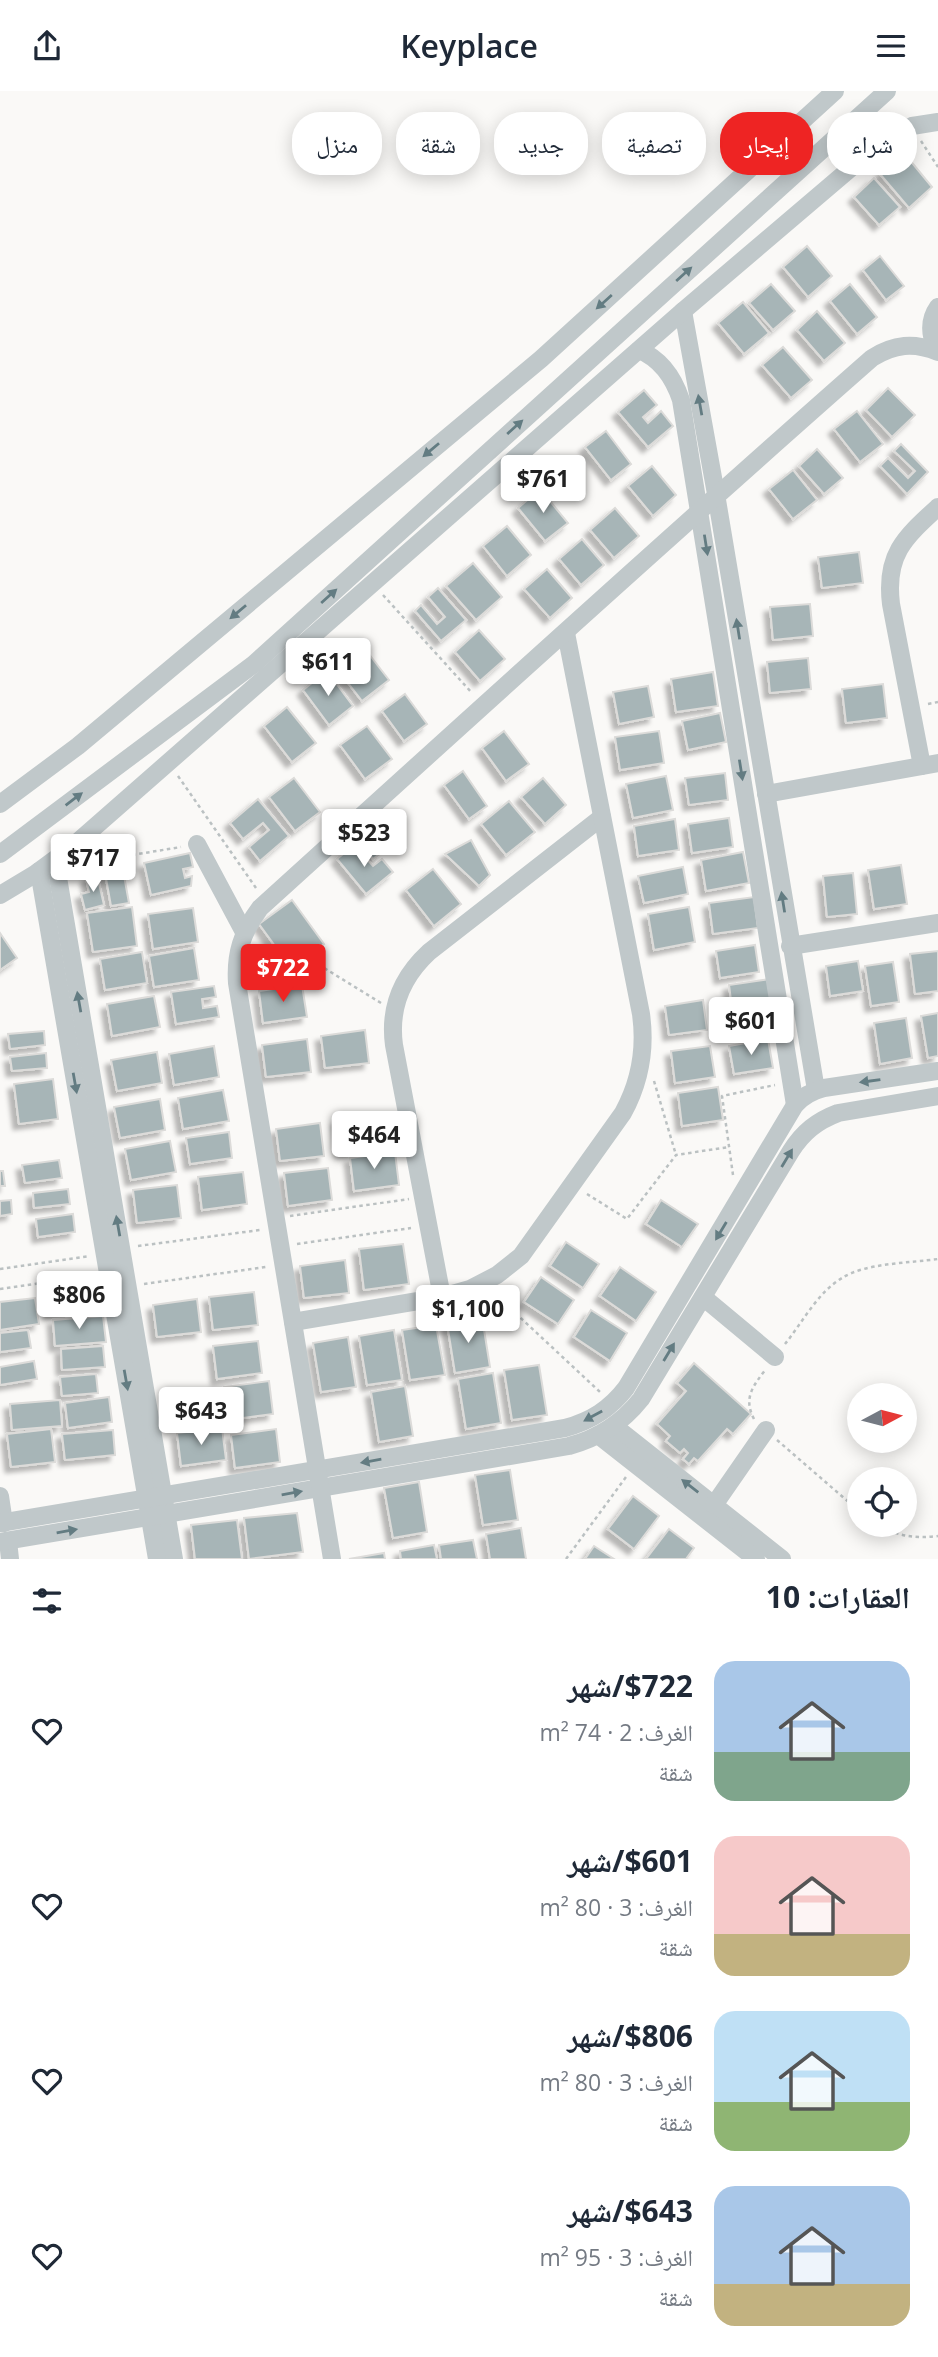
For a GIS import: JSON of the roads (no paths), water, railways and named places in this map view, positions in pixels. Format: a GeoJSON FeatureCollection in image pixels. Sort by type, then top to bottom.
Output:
{"type":"FeatureCollection","features":[{"type":"Feature","properties":{"kind":"street"},"geometry":{"type":"LineString","coordinates":[[0,804],[78,746],[541,359],[835,91]]}},
{"type":"Feature","properties":{"kind":"street"},"geometry":{"type":"LineString","coordinates":[[0,855],[254,664],[887,91]]}},
{"type":"Feature","properties":{"kind":"street"},"geometry":{"type":"LineString","coordinates":[[0,895],[50,866],[683,311],[885,139],[912,126],[938,122]]}},
{"type":"Feature","properties":{"kind":"street"},"geometry":{"type":"LineString","coordinates":[[938,307],[931,325],[931,334],[938,352]]}},
{"type":"Feature","properties":{"kind":"street"},"geometry":{"type":"LineString","coordinates":[[683,311],[816,1090]]}},
{"type":"Feature","properties":{"kind":"street"},"geometry":{"type":"LineString","coordinates":[[332,1559],[237,983],[237,955],[244,932],[266,902],[566,633],[716,494],[872,358],[892,347],[904,345],[915,345],[938,352]]}},
{"type":"Feature","properties":{"kind":"street"},"geometry":{"type":"LineString","coordinates":[[639,350],[665,369],[677,390],[700,509],[795,1105]]}},
{"type":"Feature","properties":{"kind":"street"},"geometry":{"type":"LineString","coordinates":[[765,794],[930,764],[891,604],[890,581],[892,568],[908,534],[938,507]]}},
{"type":"Feature","properties":{"kind":"street"},"geometry":{"type":"LineString","coordinates":[[293,1322],[442,1297],[484,1283],[503,1271],[521,1256],[572,1185],[629,1101],[639,1076],[643,1045],[641,1014],[566,633]]}},
{"type":"Feature","properties":{"kind":"street"},"geometry":{"type":"LineString","coordinates":[[254,664],[267,677]]}},
{"type":"Feature","properties":{"kind":"street"},"geometry":{"type":"LineString","coordinates":[[725,674],[745,671]]}},
{"type":"Feature","properties":{"kind":"street"},"geometry":{"type":"LineString","coordinates":[[442,1297],[394,1045],[394,1011],[403,984],[419,961],[602,817]]}},
{"type":"Feature","properties":{"kind":"street"},"geometry":{"type":"LineString","coordinates":[[197,844],[244,932]]}},
{"type":"Feature","properties":{"kind":"street"},"geometry":{"type":"LineString","coordinates":[[50,866],[113,1251],[128,1286],[157,1507],[157,1559]]}},
{"type":"Feature","properties":{"kind":"street"},"geometry":{"type":"LineString","coordinates":[[790,946],[938,923]]}},
{"type":"Feature","properties":{"kind":"street"},"geometry":{"type":"LineString","coordinates":[[504,1448],[590,1419],[612,1404],[626,1388],[795,1105],[816,1090],[938,1071]]}},
{"type":"Feature","properties":{"kind":"street"},"geometry":{"type":"LineString","coordinates":[[0,1496],[2,1523],[157,1507],[504,1448],[569,1445],[606,1431],[624,1418],[641,1399],[805,1132],[838,1113],[938,1097]]}},
{"type":"Feature","properties":{"kind":"street"},"geometry":{"type":"LineString","coordinates":[[113,1251],[108,1274],[157,1507],[174,1559]]}},
{"type":"Feature","properties":{"kind":"street"},"geometry":{"type":"LineString","coordinates":[[703,1297],[775,1357]]}},
{"type":"Feature","properties":{"kind":"street"},"geometry":{"type":"LineString","coordinates":[[714,1505],[766,1430]]}},
{"type":"Feature","properties":{"kind":"street"},"geometry":{"type":"LineString","coordinates":[[606,1431],[635,1465],[745,1540],[782,1559]]}},
{"type":"Feature","properties":{"kind":"street"},"geometry":{"type":"LineString","coordinates":[[606,1431],[714,1505],[745,1540],[755,1559]]}},
{"type":"Feature","properties":{"kind":"street"},"geometry":{"type":"LineString","coordinates":[[6,1548],[157,1507]]}}]}
